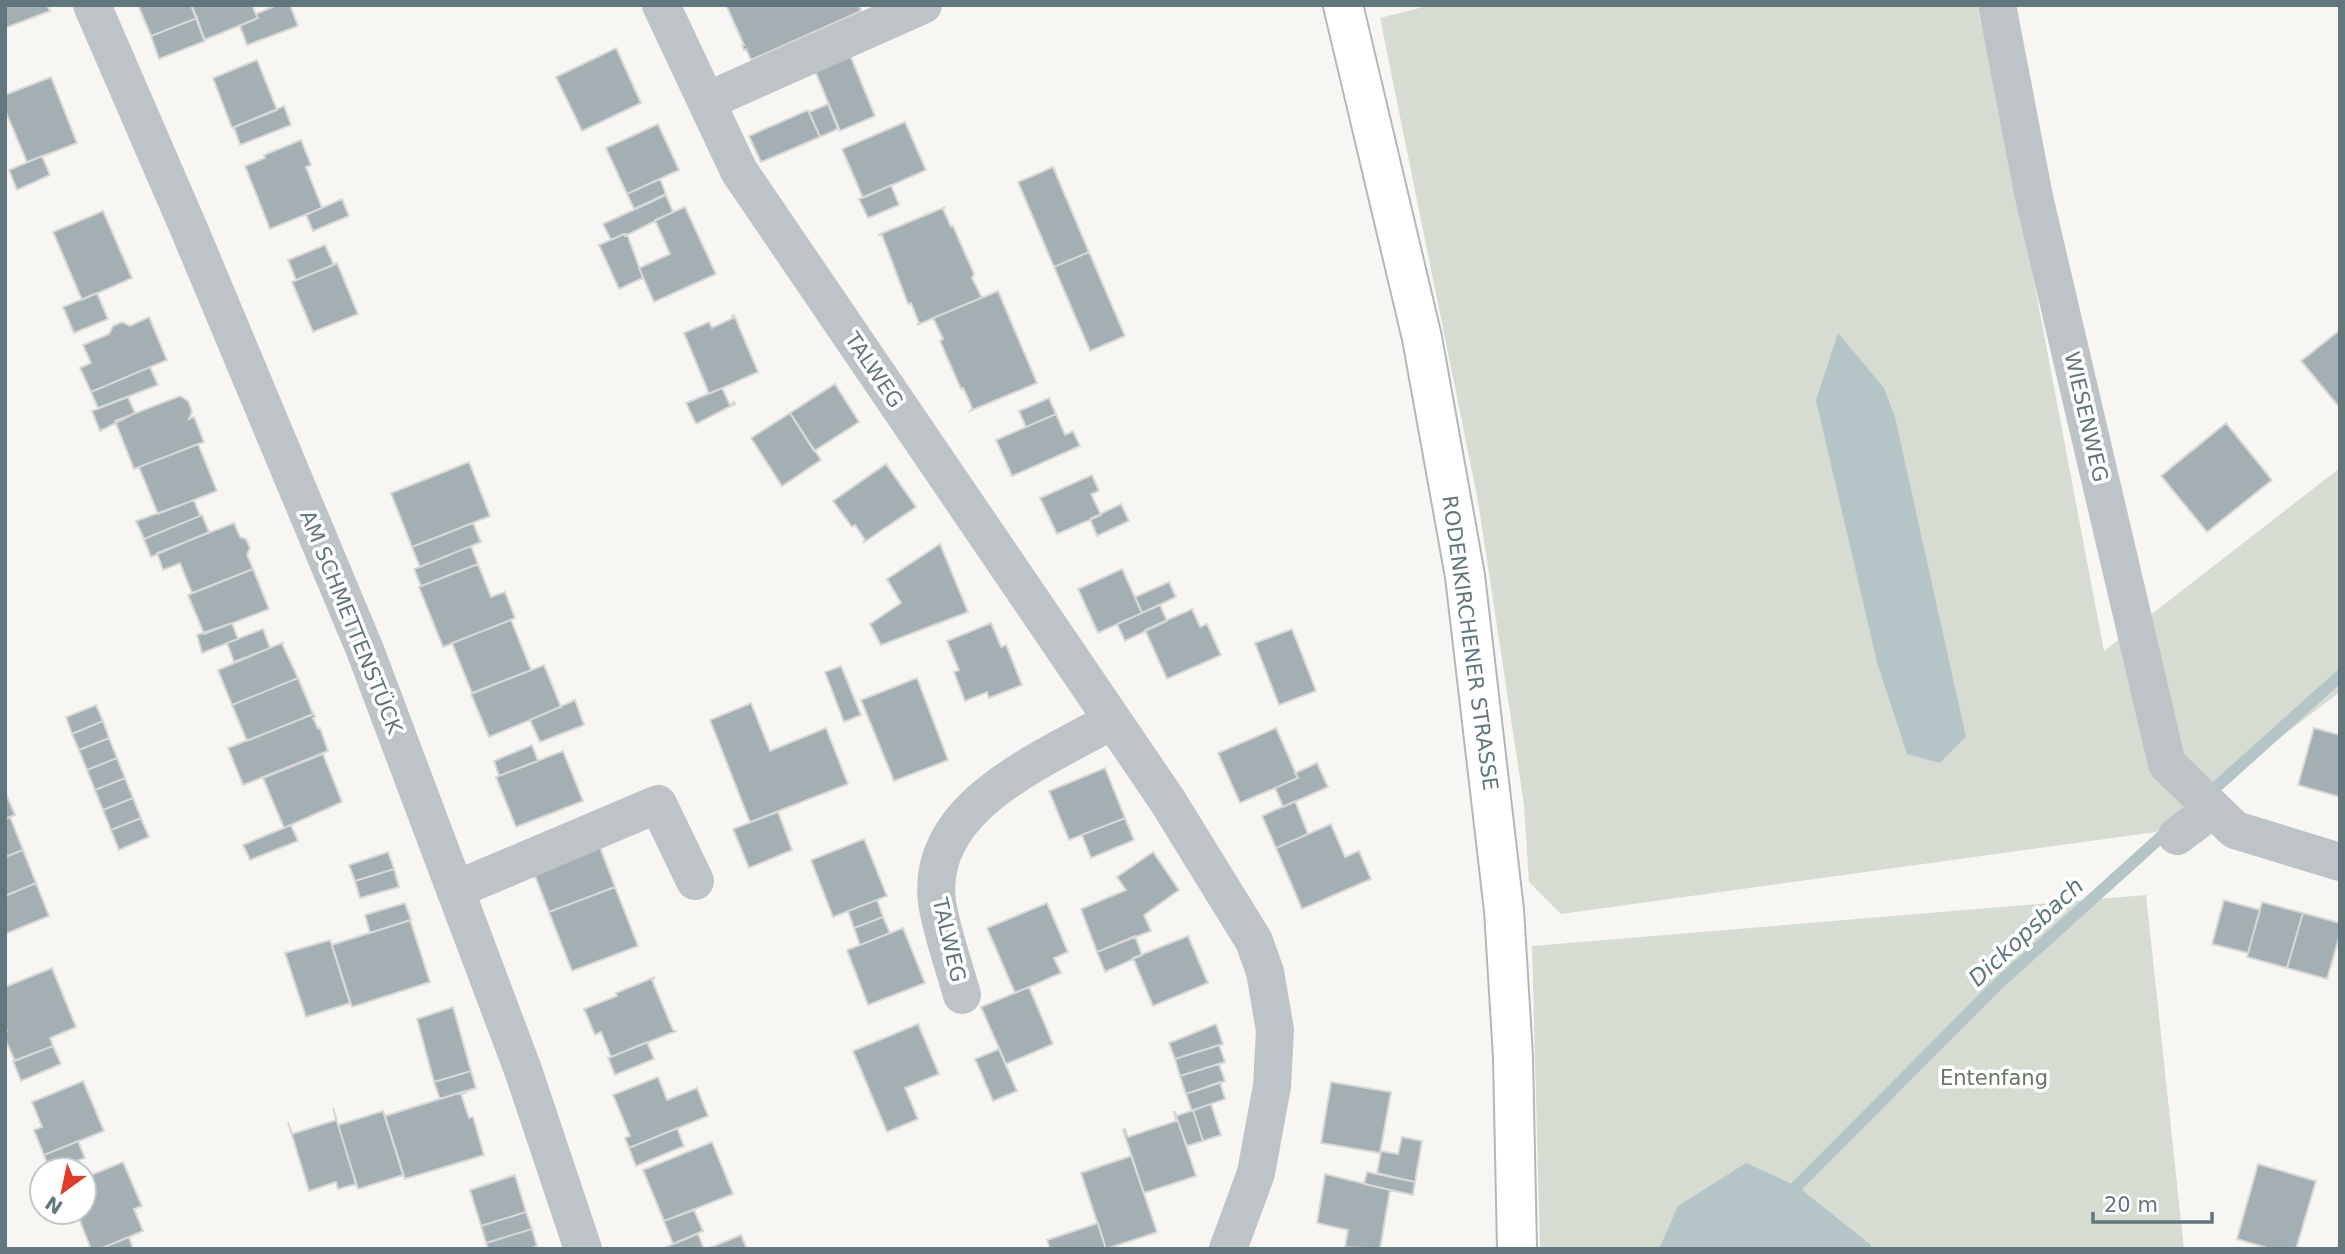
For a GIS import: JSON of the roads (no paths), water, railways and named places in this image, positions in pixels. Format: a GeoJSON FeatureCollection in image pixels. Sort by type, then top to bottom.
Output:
{"type":"FeatureCollection","features":[{"type":"Feature","properties":{"kind":"main road","name":"RODENKIRCHENER STRASSE"},"geometry":{"type":"LineString","coordinates":[[1343,5],[1422,338],[1465,576],[1504,919],[1513,1057],[1517,1249]]}},
{"type":"Feature","properties":{"kind":"street","name":"AM SCHMETTENSTÜCK"},"geometry":{"type":"LineString","coordinates":[[92,5],[195,241],[365,650],[523,1070],[583,1249]]}},
{"type":"Feature","properties":{"kind":"street","name":"TALWEG"},"geometry":{"type":"LineString","coordinates":[[661,5],[739,171],[1167,800],[1254,941],[1265,972],[1275,1030],[1272,1086],[1256,1173],[1228,1249]]}},
{"type":"Feature","properties":{"kind":"street"},"geometry":{"type":"LineString","coordinates":[[707,101],[923,5]]}},
{"type":"Feature","properties":{"kind":"street","name":"WIESENWEG"},"geometry":{"type":"LineString","coordinates":[[1997,5],[2034,197],[2167,764],[2235,830],[2340,862]]}},
{"type":"Feature","properties":{"kind":"street","name":"TALWEG"},"geometry":{"type":"LineString","coordinates":[[962,995],[937,901],[938,864],[958,822],[996,787],[1111,721]]}},
{"type":"Feature","properties":{"kind":"street"},"geometry":{"type":"LineString","coordinates":[[2177,836],[2206,802]]}},
{"type":"Feature","properties":{"kind":"street"},"geometry":{"type":"LineString","coordinates":[[455,890],[658,804],[695,881]]}},
{"type":"Feature","properties":{"kind":"waterway","name":"Dickopsbach"},"geometry":{"type":"LineString","coordinates":[[2205,797],[2340,676]]}},
{"type":"Feature","properties":{"kind":"waterway","name":"Dickopsbach"},"geometry":{"type":"LineString","coordinates":[[1795,1200],[1797,1186],[1997,985],[2171,828]]}},
{"type":"Feature","properties":{"kind":"park label","name":"Entenfang"},"geometry":{"type":"Point","coordinates":[1994,1078]}}]}
